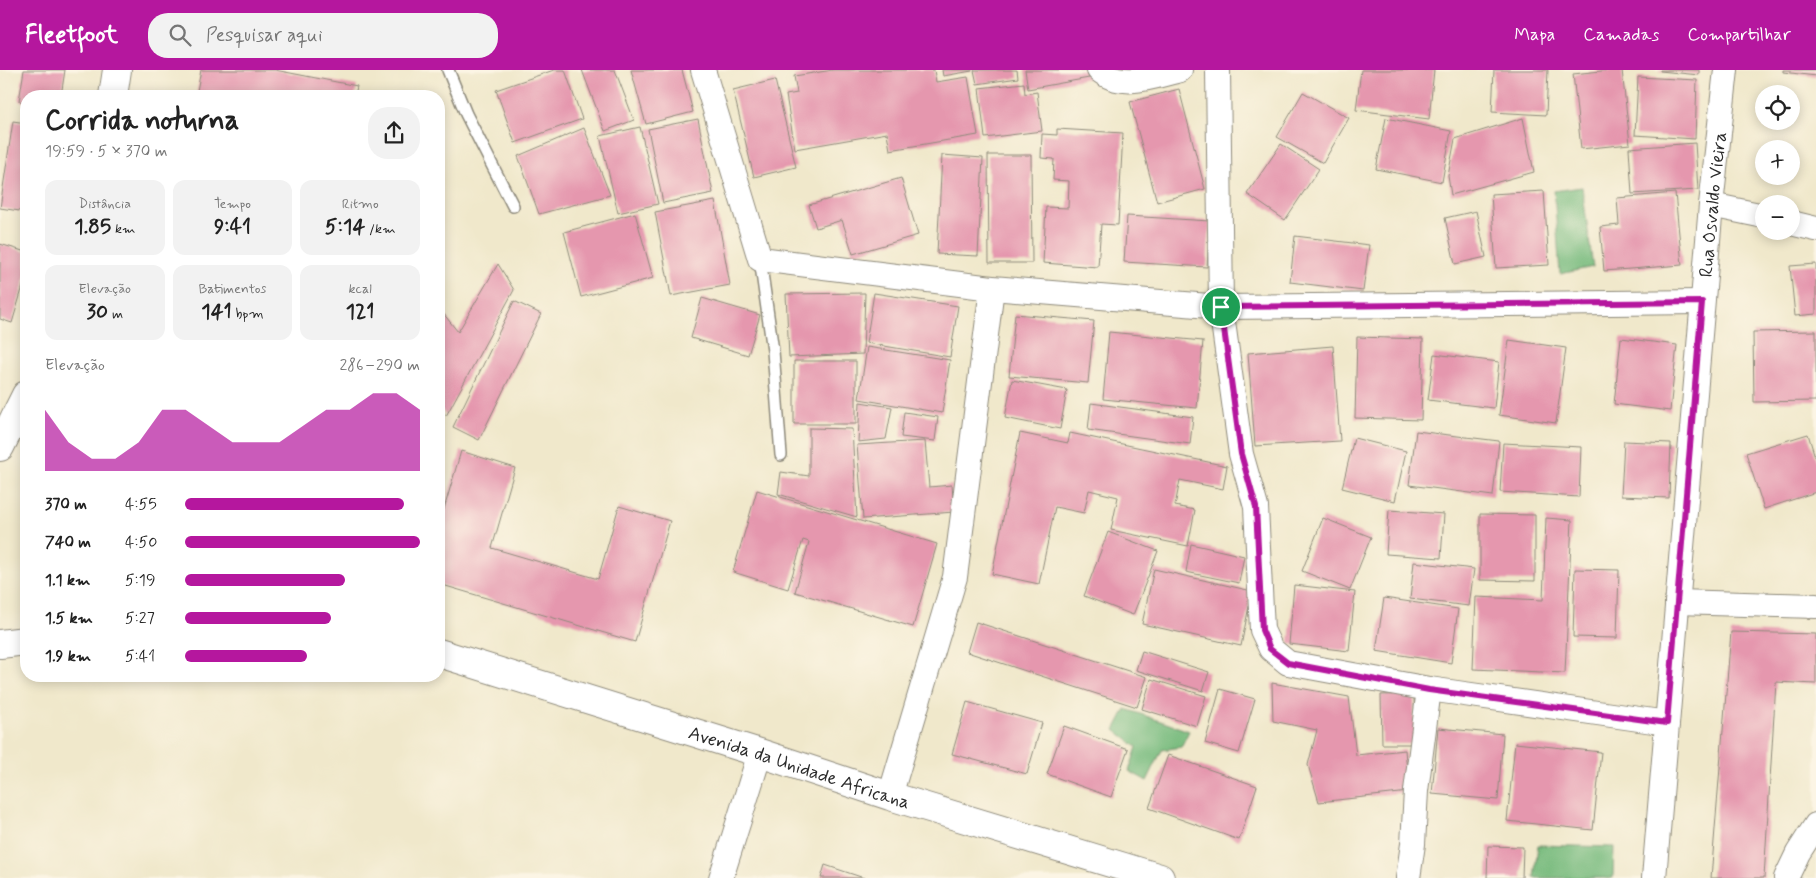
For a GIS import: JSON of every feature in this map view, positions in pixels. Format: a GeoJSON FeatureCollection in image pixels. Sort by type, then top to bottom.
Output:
{"type":"FeatureCollection","features":[{"type":"Feature","properties":{"kind":"street"},"geometry":{"type":"LineString","coordinates":[[114,90],[117,70]]}},
{"type":"Feature","properties":{"kind":"street"},"geometry":{"type":"LineString","coordinates":[[703,70],[760,260],[992,288],[1221,307],[1702,302]]}},
{"type":"Feature","properties":{"kind":"street"},"geometry":{"type":"LineString","coordinates":[[1099,70],[1118,80],[1135,80],[1180,70]]}},
{"type":"Feature","properties":{"kind":"street"},"geometry":{"type":"LineString","coordinates":[[1218,70],[1221,307],[1241,454],[1256,507],[1262,630],[1270,649],[1288,663],[1429,690],[1667,723]]}},
{"type":"Feature","properties":{"kind":"street","name":"Rua Osvaldo Vieira"},"geometry":{"type":"LineString","coordinates":[[1654,878],[1710,206],[1726,70]]}},
{"type":"Feature","properties":{"kind":"street"},"geometry":{"type":"LineString","coordinates":[[1710,206],[1755,214]]}},
{"type":"Feature","properties":{"kind":"street"},"geometry":{"type":"LineString","coordinates":[[1800,225],[1816,229]]}},
{"type":"Feature","properties":{"kind":"street"},"geometry":{"type":"LineString","coordinates":[[890,796],[954,577],[992,288]]}},
{"type":"Feature","properties":{"kind":"street"},"geometry":{"type":"LineString","coordinates":[[0,447],[20,407]]}},
{"type":"Feature","properties":{"kind":"street"},"geometry":{"type":"LineString","coordinates":[[1678,602],[1816,606]]}},
{"type":"Feature","properties":{"kind":"street"},"geometry":{"type":"LineString","coordinates":[[0,644],[20,642]]}},
{"type":"Feature","properties":{"kind":"street","name":"Avenida da Unidade Africana"},"geometry":{"type":"LineString","coordinates":[[445,655],[760,753],[890,796],[1160,878]]}},
{"type":"Feature","properties":{"kind":"street"},"geometry":{"type":"LineString","coordinates":[[1408,878],[1413,844],[1416,791],[1429,690]]}},
{"type":"Feature","properties":{"kind":"street"},"geometry":{"type":"LineString","coordinates":[[721,878],[760,753]]}},
{"type":"Feature","properties":{"kind":"street"},"geometry":{"type":"LineString","coordinates":[[1786,878],[1798,853],[1816,825]]}},
{"type":"Feature","properties":{"kind":"lane"},"geometry":{"type":"LineString","coordinates":[[448,70],[466,114],[513,206]]}},
{"type":"Feature","properties":{"kind":"lane"},"geometry":{"type":"LineString","coordinates":[[760,260],[773,351],[781,455]]}},
{"type":"Feature","properties":{"kind":"green space"},"geometry":{"type":"Polygon","coordinates":[[[1582,187],[1593,267],[1560,274],[1554,191],[1582,187]]]}},
{"type":"Feature","properties":{"kind":"green space"},"geometry":{"type":"Polygon","coordinates":[[[1126,709],[1189,731],[1181,747],[1162,750],[1147,781],[1129,771],[1137,747],[1115,730],[1126,709]]]}},
{"type":"Feature","properties":{"kind":"green space"},"geometry":{"type":"Polygon","coordinates":[[[1538,845],[1614,847],[1613,878],[1534,878],[1538,845]]]}},
{"type":"Feature","properties":{"kind":"building"},"geometry":{"type":"Polygon","coordinates":[[[24,70],[65,70],[62,90],[21,90],[24,70]]]}},
{"type":"Feature","properties":{"kind":"building"},"geometry":{"type":"Polygon","coordinates":[[[201,70],[275,70],[357,86],[356,90],[197,90],[201,70]]]}},
{"type":"Feature","properties":{"kind":"building"},"geometry":{"type":"Polygon","coordinates":[[[554,70],[565,70],[582,119],[515,143],[496,90],[554,70]]]}},
{"type":"Feature","properties":{"kind":"building"},"geometry":{"type":"Polygon","coordinates":[[[582,70],[615,70],[634,120],[605,131],[582,70]]]}},
{"type":"Feature","properties":{"kind":"building"},"geometry":{"type":"Polygon","coordinates":[[[631,70],[682,70],[693,112],[646,124],[631,70]]]}},
{"type":"Feature","properties":{"kind":"building"},"geometry":{"type":"Polygon","coordinates":[[[833,70],[934,70],[936,82],[968,77],[978,135],[890,150],[887,133],[795,149],[786,95],[797,93],[794,76],[833,70]]]}},
{"type":"Feature","properties":{"kind":"building"},"geometry":{"type":"Polygon","coordinates":[[[942,70],[972,70],[972,71],[943,76],[942,70]]]}},
{"type":"Feature","properties":{"kind":"building"},"geometry":{"type":"Polygon","coordinates":[[[974,70],[1017,70],[1018,78],[977,84],[974,70]]]}},
{"type":"Feature","properties":{"kind":"building"},"geometry":{"type":"Polygon","coordinates":[[[1025,70],[1088,70],[1089,78],[1028,89],[1025,70]]]}},
{"type":"Feature","properties":{"kind":"building"},"geometry":{"type":"Polygon","coordinates":[[[1361,70],[1434,70],[1429,119],[1356,110],[1361,70]]]}},
{"type":"Feature","properties":{"kind":"building"},"geometry":{"type":"Polygon","coordinates":[[[1494,70],[1548,70],[1546,115],[1492,112],[1494,70]]]}},
{"type":"Feature","properties":{"kind":"building"},"geometry":{"type":"Polygon","coordinates":[[[1622,70],[1630,144],[1581,149],[1573,74],[1622,70]]]}},
{"type":"Feature","properties":{"kind":"building"},"geometry":{"type":"Polygon","coordinates":[[[1699,70],[1699,75],[1660,71],[1699,70]]]}},
{"type":"Feature","properties":{"kind":"building"},"geometry":{"type":"Polygon","coordinates":[[[1783,70],[1816,70],[1816,76],[1783,72],[1783,70]]]}},
{"type":"Feature","properties":{"kind":"building"},"geometry":{"type":"Polygon","coordinates":[[[1638,77],[1697,80],[1695,139],[1635,135],[1638,77]]]}},
{"type":"Feature","properties":{"kind":"building"},"geometry":{"type":"Polygon","coordinates":[[[775,80],[796,167],[754,177],[733,90],[775,80]]]}},
{"type":"Feature","properties":{"kind":"building"},"geometry":{"type":"Polygon","coordinates":[[[1024,83],[1025,94],[1037,92],[1042,131],[985,138],[979,88],[1024,83]]]}},
{"type":"Feature","properties":{"kind":"building"},"geometry":{"type":"Polygon","coordinates":[[[1179,89],[1205,189],[1157,202],[1130,102],[1179,89]]]}},
{"type":"Feature","properties":{"kind":"building"},"geometry":{"type":"Polygon","coordinates":[[[1303,92],[1349,118],[1323,163],[1277,137],[1303,92]]]}},
{"type":"Feature","properties":{"kind":"building"},"geometry":{"type":"Polygon","coordinates":[[[1386,118],[1451,131],[1442,182],[1376,169],[1386,118]]]}},
{"type":"Feature","properties":{"kind":"building"},"geometry":{"type":"Polygon","coordinates":[[[1523,118],[1534,172],[1451,195],[1448,176],[1455,139],[1523,118]]]}},
{"type":"Feature","properties":{"kind":"building"},"geometry":{"type":"Polygon","coordinates":[[[698,119],[713,193],[663,203],[648,129],[698,119]]]}},
{"type":"Feature","properties":{"kind":"building"},"geometry":{"type":"Polygon","coordinates":[[[13,121],[20,122],[20,211],[0,208],[13,121]]]}},
{"type":"Feature","properties":{"kind":"building"},"geometry":{"type":"Polygon","coordinates":[[[640,127],[658,204],[618,213],[600,136],[640,127]]]}},
{"type":"Feature","properties":{"kind":"building"},"geometry":{"type":"Polygon","coordinates":[[[584,128],[610,195],[539,214],[518,156],[584,128]]]}},
{"type":"Feature","properties":{"kind":"building"},"geometry":{"type":"Polygon","coordinates":[[[1057,129],[1123,133],[1118,225],[1101,224],[1098,267],[1043,263],[1046,207],[1068,208],[1069,181],[1053,180],[1054,159],[1041,158],[1042,134],[1057,135],[1057,129]]]}},
{"type":"Feature","properties":{"kind":"building"},"geometry":{"type":"Polygon","coordinates":[[[1695,143],[1698,190],[1632,194],[1629,148],[1695,143]]]}},
{"type":"Feature","properties":{"kind":"building"},"geometry":{"type":"Polygon","coordinates":[[[1281,144],[1319,169],[1285,220],[1247,194],[1281,144]]]}},
{"type":"Feature","properties":{"kind":"building"},"geometry":{"type":"Polygon","coordinates":[[[942,155],[983,158],[978,256],[937,254],[942,155]]]}},
{"type":"Feature","properties":{"kind":"building"},"geometry":{"type":"Polygon","coordinates":[[[988,155],[1031,155],[1032,263],[989,263],[988,155]]]}},
{"type":"Feature","properties":{"kind":"building"},"geometry":{"type":"Polygon","coordinates":[[[901,178],[918,235],[853,254],[842,220],[816,228],[809,205],[901,178]]]}},
{"type":"Feature","properties":{"kind":"building"},"geometry":{"type":"Polygon","coordinates":[[[1544,191],[1549,265],[1496,268],[1491,194],[1544,191]]]}},
{"type":"Feature","properties":{"kind":"building"},"geometry":{"type":"Polygon","coordinates":[[[1675,193],[1682,265],[1604,271],[1600,227],[1619,225],[1617,198],[1675,193]]]}},
{"type":"Feature","properties":{"kind":"building"},"geometry":{"type":"Polygon","coordinates":[[[715,201],[730,285],[671,296],[655,212],[715,201]]]}},
{"type":"Feature","properties":{"kind":"building"},"geometry":{"type":"Polygon","coordinates":[[[1476,211],[1486,257],[1455,264],[1445,218],[1476,211]]]}},
{"type":"Feature","properties":{"kind":"building"},"geometry":{"type":"Polygon","coordinates":[[[635,213],[653,278],[581,297],[564,232],[635,213]]]}},
{"type":"Feature","properties":{"kind":"building"},"geometry":{"type":"Polygon","coordinates":[[[1127,216],[1210,221],[1207,267],[1124,262],[1127,216]]]}},
{"type":"Feature","properties":{"kind":"building"},"geometry":{"type":"Polygon","coordinates":[[[1295,236],[1369,245],[1363,291],[1290,282],[1295,236]]]}},
{"type":"Feature","properties":{"kind":"building"},"geometry":{"type":"Polygon","coordinates":[[[0,244],[20,250],[20,296],[12,323],[0,319],[0,244]]]}},
{"type":"Feature","properties":{"kind":"building"},"geometry":{"type":"Polygon","coordinates":[[[498,264],[514,290],[446,416],[445,316],[458,332],[498,264]]]}},
{"type":"Feature","properties":{"kind":"building"},"geometry":{"type":"Polygon","coordinates":[[[1816,264],[1816,314],[1795,316],[1790,266],[1816,264]]]}},
{"type":"Feature","properties":{"kind":"building"},"geometry":{"type":"Polygon","coordinates":[[[865,293],[863,354],[789,357],[786,294],[865,293]]]}},
{"type":"Feature","properties":{"kind":"building"},"geometry":{"type":"Polygon","coordinates":[[[874,293],[958,306],[950,357],[866,343],[874,293]]]}},
{"type":"Feature","properties":{"kind":"building"},"geometry":{"type":"Polygon","coordinates":[[[702,298],[760,315],[748,355],[691,338],[702,298]]]}},
{"type":"Feature","properties":{"kind":"building"},"geometry":{"type":"Polygon","coordinates":[[[514,301],[541,314],[479,440],[453,427],[514,301]]]}},
{"type":"Feature","properties":{"kind":"building"},"geometry":{"type":"Polygon","coordinates":[[[1015,314],[1094,321],[1088,383],[1009,376],[1015,314]]]}},
{"type":"Feature","properties":{"kind":"building"},"geometry":{"type":"Polygon","coordinates":[[[1816,331],[1816,401],[1754,402],[1753,332],[1816,331]]]}},
{"type":"Feature","properties":{"kind":"building"},"geometry":{"type":"Polygon","coordinates":[[[1109,332],[1203,341],[1197,408],[1103,399],[1109,332]]]}},
{"type":"Feature","properties":{"kind":"building"},"geometry":{"type":"Polygon","coordinates":[[[1357,337],[1423,339],[1421,420],[1355,418],[1357,337]]]}},
{"type":"Feature","properties":{"kind":"building"},"geometry":{"type":"Polygon","coordinates":[[[1621,338],[1677,345],[1670,411],[1614,404],[1621,338]]]}},
{"type":"Feature","properties":{"kind":"building"},"geometry":{"type":"Polygon","coordinates":[[[1509,340],[1566,348],[1556,423],[1499,415],[1509,340]]]}},
{"type":"Feature","properties":{"kind":"building"},"geometry":{"type":"Polygon","coordinates":[[[1333,346],[1340,441],[1255,446],[1248,353],[1333,346]]]}},
{"type":"Feature","properties":{"kind":"building"},"geometry":{"type":"Polygon","coordinates":[[[867,347],[950,360],[942,413],[859,399],[867,347]]]}},
{"type":"Feature","properties":{"kind":"building"},"geometry":{"type":"Polygon","coordinates":[[[1434,354],[1499,362],[1494,408],[1428,400],[1434,354]]]}},
{"type":"Feature","properties":{"kind":"building"},"geometry":{"type":"Polygon","coordinates":[[[794,361],[856,361],[856,424],[794,424],[794,361]]]}},
{"type":"Feature","properties":{"kind":"building"},"geometry":{"type":"Polygon","coordinates":[[[1012,380],[1067,390],[1060,429],[1005,418],[1012,380]]]}},
{"type":"Feature","properties":{"kind":"building"},"geometry":{"type":"Polygon","coordinates":[[[860,402],[892,407],[886,439],[858,442],[860,402]]]}},
{"type":"Feature","properties":{"kind":"building"},"geometry":{"type":"Polygon","coordinates":[[[1091,403],[1193,417],[1190,444],[1088,430],[1091,403]]]}},
{"type":"Feature","properties":{"kind":"building"},"geometry":{"type":"Polygon","coordinates":[[[904,412],[938,417],[935,441],[901,437],[904,412]]]}},
{"type":"Feature","properties":{"kind":"building"},"geometry":{"type":"Polygon","coordinates":[[[809,428],[852,429],[857,517],[778,494],[781,472],[809,476],[809,428]]]}},
{"type":"Feature","properties":{"kind":"building"},"geometry":{"type":"Polygon","coordinates":[[[1416,431],[1499,441],[1493,496],[1409,485],[1416,431]]]}},
{"type":"Feature","properties":{"kind":"building"},"geometry":{"type":"Polygon","coordinates":[[[1020,433],[1068,443],[1070,433],[1227,466],[1223,489],[1180,480],[1175,506],[1195,510],[1188,546],[1111,530],[1118,497],[1089,490],[1084,513],[1055,507],[1039,584],[992,574],[1020,433]]]}},
{"type":"Feature","properties":{"kind":"building"},"geometry":{"type":"Polygon","coordinates":[[[1808,434],[1816,460],[1816,492],[1764,509],[1746,453],[1808,434]]]}},
{"type":"Feature","properties":{"kind":"building"},"geometry":{"type":"Polygon","coordinates":[[[1354,438],[1406,451],[1395,501],[1342,488],[1354,438]]]}},
{"type":"Feature","properties":{"kind":"building"},"geometry":{"type":"Polygon","coordinates":[[[925,441],[929,487],[952,485],[954,512],[863,519],[857,445],[925,441]]]}},
{"type":"Feature","properties":{"kind":"building"},"geometry":{"type":"Polygon","coordinates":[[[1624,441],[1671,443],[1669,498],[1621,496],[1624,441]]]}},
{"type":"Feature","properties":{"kind":"building"},"geometry":{"type":"Polygon","coordinates":[[[1503,443],[1581,447],[1579,497],[1500,492],[1503,443]]]}},
{"type":"Feature","properties":{"kind":"building"},"geometry":{"type":"Polygon","coordinates":[[[461,451],[515,468],[492,548],[598,579],[619,506],[670,521],[635,642],[445,586],[445,506],[461,451]]]}},
{"type":"Feature","properties":{"kind":"building"},"geometry":{"type":"Polygon","coordinates":[[[757,490],[937,544],[913,627],[795,592],[809,542],[803,540],[788,589],[733,572],[757,490]]]}},
{"type":"Feature","properties":{"kind":"building"},"geometry":{"type":"Polygon","coordinates":[[[1389,510],[1444,514],[1441,558],[1386,554],[1389,510]]]}},
{"type":"Feature","properties":{"kind":"building"},"geometry":{"type":"Polygon","coordinates":[[[1480,514],[1535,515],[1535,581],[1480,580],[1480,514]]]}},
{"type":"Feature","properties":{"kind":"building"},"geometry":{"type":"Polygon","coordinates":[[[1323,518],[1371,537],[1350,590],[1302,571],[1323,518]]]}},
{"type":"Feature","properties":{"kind":"building"},"geometry":{"type":"Polygon","coordinates":[[[1546,518],[1572,520],[1565,673],[1473,669],[1476,597],[1543,600],[1546,518]]]}},
{"type":"Feature","properties":{"kind":"building"},"geometry":{"type":"Polygon","coordinates":[[[1108,532],[1158,551],[1133,615],[1084,596],[1108,532]]]}},
{"type":"Feature","properties":{"kind":"building"},"geometry":{"type":"Polygon","coordinates":[[[1191,544],[1244,556],[1239,583],[1186,572],[1191,544]]]}},
{"type":"Feature","properties":{"kind":"building"},"geometry":{"type":"Polygon","coordinates":[[[1414,562],[1474,569],[1469,606],[1410,599],[1414,562]]]}},
{"type":"Feature","properties":{"kind":"building"},"geometry":{"type":"Polygon","coordinates":[[[1154,569],[1252,591],[1241,646],[1142,624],[1154,569]]]}},
{"type":"Feature","properties":{"kind":"building"},"geometry":{"type":"Polygon","coordinates":[[[1575,569],[1619,570],[1617,638],[1573,637],[1575,569]]]}},
{"type":"Feature","properties":{"kind":"building"},"geometry":{"type":"Polygon","coordinates":[[[1294,585],[1355,592],[1349,651],[1289,644],[1294,585]]]}},
{"type":"Feature","properties":{"kind":"building"},"geometry":{"type":"Polygon","coordinates":[[[1384,598],[1458,609],[1451,663],[1376,651],[1384,598]]]}},
{"type":"Feature","properties":{"kind":"building"},"geometry":{"type":"Polygon","coordinates":[[[976,622],[1147,677],[1137,707],[967,652],[976,622]]]}},
{"type":"Feature","properties":{"kind":"building"},"geometry":{"type":"Polygon","coordinates":[[[1731,632],[1816,634],[1816,684],[1776,682],[1764,878],[1711,878],[1731,632]]]}},
{"type":"Feature","properties":{"kind":"building"},"geometry":{"type":"Polygon","coordinates":[[[1142,651],[1209,672],[1203,691],[1136,670],[1142,651]]]}},
{"type":"Feature","properties":{"kind":"building"},"geometry":{"type":"Polygon","coordinates":[[[1151,679],[1206,696],[1197,726],[1142,709],[1151,679]]]}},
{"type":"Feature","properties":{"kind":"building"},"geometry":{"type":"Polygon","coordinates":[[[1272,683],[1349,697],[1356,755],[1405,750],[1409,792],[1319,802],[1308,765],[1317,730],[1273,721],[1272,683]]]}},
{"type":"Feature","properties":{"kind":"building"},"geometry":{"type":"Polygon","coordinates":[[[1220,689],[1255,699],[1239,753],[1205,743],[1220,689]]]}},
{"type":"Feature","properties":{"kind":"building"},"geometry":{"type":"Polygon","coordinates":[[[1414,694],[1415,744],[1382,744],[1381,695],[1414,694]]]}},
{"type":"Feature","properties":{"kind":"building"},"geometry":{"type":"Polygon","coordinates":[[[967,702],[1042,723],[1027,774],[952,754],[967,702]]]}},
{"type":"Feature","properties":{"kind":"building"},"geometry":{"type":"Polygon","coordinates":[[[1064,726],[1128,749],[1111,797],[1047,774],[1064,726]]]}},
{"type":"Feature","properties":{"kind":"building"},"geometry":{"type":"Polygon","coordinates":[[[1438,728],[1503,734],[1498,800],[1432,794],[1438,728]]]}},
{"type":"Feature","properties":{"kind":"building"},"geometry":{"type":"Polygon","coordinates":[[[1515,743],[1601,752],[1593,830],[1507,821],[1515,743]]]}},
{"type":"Feature","properties":{"kind":"building"},"geometry":{"type":"Polygon","coordinates":[[[1168,755],[1257,786],[1239,840],[1149,808],[1168,755]]]}},
{"type":"Feature","properties":{"kind":"building"},"geometry":{"type":"Polygon","coordinates":[[[1488,846],[1523,847],[1522,878],[1487,878],[1488,846]]]}},
{"type":"Feature","properties":{"kind":"building"},"geometry":{"type":"Polygon","coordinates":[[[825,865],[864,878],[821,878],[825,865]]]}},
{"type":"Feature","properties":{"kind":"route"},"geometry":{"type":"LineString","coordinates":[[1702,302],[1667,723],[1429,690],[1288,663],[1270,649],[1262,630],[1256,507],[1241,454],[1221,307],[1702,302]]}}]}
